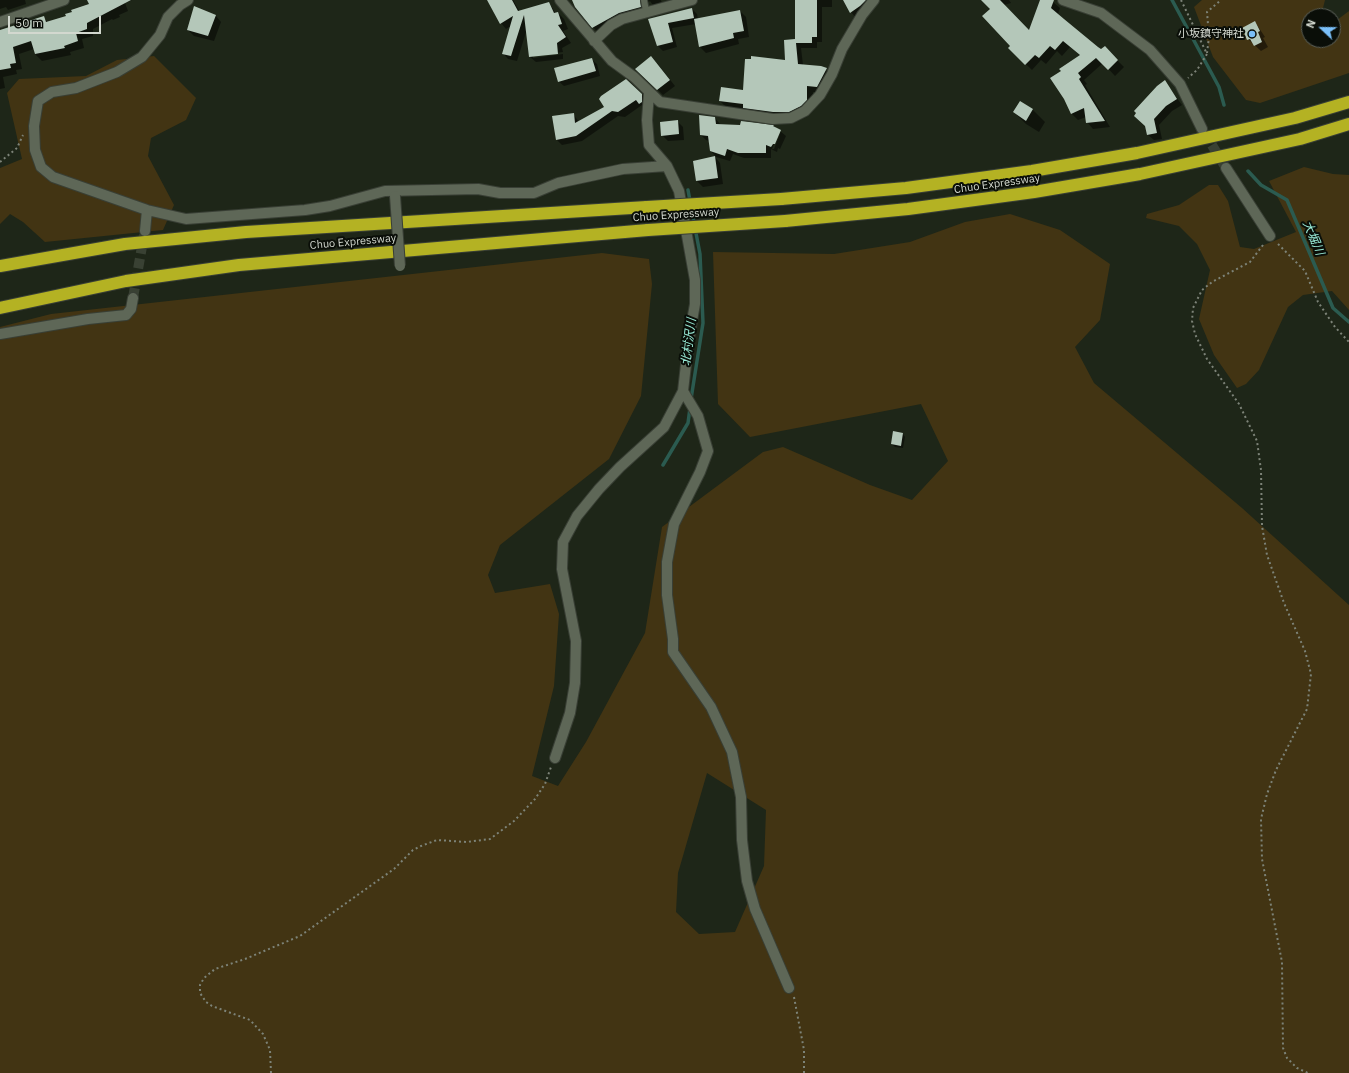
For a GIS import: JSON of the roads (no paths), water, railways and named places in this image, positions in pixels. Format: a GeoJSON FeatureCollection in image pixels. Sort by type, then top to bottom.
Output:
{"type":"FeatureCollection","features":[{"type":"Feature","properties":{"kind":"highway","name":"Chuo Expressway"},"geometry":{"type":"LineString","coordinates":[[0,266],[125,244],[246,232],[647,206],[781,199],[906,188],[1032,171],[1137,153],[1295,118],[1349,102]]}},
{"type":"Feature","properties":{"kind":"highway","name":"Chuo Expressway"},"geometry":{"type":"LineString","coordinates":[[0,308],[126,281],[239,265],[648,230],[785,221],[908,208],[1034,192],[1148,172],[1300,138],[1349,124]]}},
{"type":"Feature","properties":{"kind":"street"},"geometry":{"type":"LineString","coordinates":[[0,22],[64,0]]}},
{"type":"Feature","properties":{"kind":"street"},"geometry":{"type":"LineString","coordinates":[[188,0],[180,4],[168,17],[160,36],[142,57],[117,72],[76,88],[52,92],[38,101],[34,126],[35,150],[41,167],[53,177],[147,210],[186,219],[305,210],[330,206],[385,191],[395,193],[478,189],[500,193],[534,194],[558,183],[623,169],[667,166]]}},
{"type":"Feature","properties":{"kind":"street"},"geometry":{"type":"LineString","coordinates":[[560,0],[612,61],[634,77],[660,102],[773,119],[791,118],[805,111],[820,95],[854,29],[874,0]]}},
{"type":"Feature","properties":{"kind":"street"},"geometry":{"type":"LineString","coordinates":[[594,41],[611,24],[646,12],[692,0]]}},
{"type":"Feature","properties":{"kind":"street"},"geometry":{"type":"LineString","coordinates":[[1063,0],[1101,13],[1150,50],[1180,84],[1202,129]]}},
{"type":"Feature","properties":{"kind":"street"},"geometry":{"type":"LineString","coordinates":[[555,758],[570,713],[575,683],[576,641],[562,569],[563,542],[576,516],[599,489],[620,467],[664,427],[683,391],[689,338],[695,304],[695,280],[679,191],[667,166],[649,145],[647,120],[650,93]]}},
{"type":"Feature","properties":{"kind":"street"},"geometry":{"type":"LineString","coordinates":[[1226,168],[1270,236]]}},
{"type":"Feature","properties":{"kind":"street"},"geometry":{"type":"LineString","coordinates":[[395,193],[400,266]]}},
{"type":"Feature","properties":{"kind":"street"},"geometry":{"type":"LineString","coordinates":[[145,231],[147,210]]}},
{"type":"Feature","properties":{"kind":"street"},"geometry":{"type":"LineString","coordinates":[[0,334],[66,322],[126,315],[131,309],[133,298]]}},
{"type":"Feature","properties":{"kind":"street"},"geometry":{"type":"LineString","coordinates":[[683,391],[698,416],[708,451],[700,472],[674,524],[667,562],[667,595],[673,639],[673,652],[711,707],[732,752],[741,797],[742,840],[747,881],[756,909],[789,988]]}},
{"type":"Feature","properties":{"kind":"lane"},"geometry":{"type":"LineString","coordinates":[[644,0],[646,12]]}},
{"type":"Feature","properties":{"kind":"waterway","name":"大堀川"},"geometry":{"type":"LineString","coordinates":[[1172,0],[1219,87],[1224,105]]}},
{"type":"Feature","properties":{"kind":"waterway","name":"大堀川"},"geometry":{"type":"LineString","coordinates":[[1248,171],[1261,185],[1287,200],[1333,308],[1349,322]]}},
{"type":"Feature","properties":{"kind":"waterway","name":"北村沢川"},"geometry":{"type":"LineString","coordinates":[[688,190],[690,201]]}},
{"type":"Feature","properties":{"kind":"waterway","name":"北村沢川"},"geometry":{"type":"LineString","coordinates":[[691,207],[700,254],[703,323],[691,399]]}},
{"type":"Feature","properties":{"kind":"waterway","name":"北村沢川"},"geometry":{"type":"LineString","coordinates":[[663,465],[688,423],[690,408]]}},
{"type":"Feature","properties":{"kind":"tunnel"},"geometry":{"type":"LineString","coordinates":[[1204,132],[1226,168]]}},
{"type":"Feature","properties":{"kind":"tunnel"},"geometry":{"type":"LineString","coordinates":[[133,298],[144,235]]}},
{"type":"Feature","properties":{"kind":"place","name":"小坂鎮守神社"},"geometry":{"type":"Point","coordinates":[1252,34]}}]}
